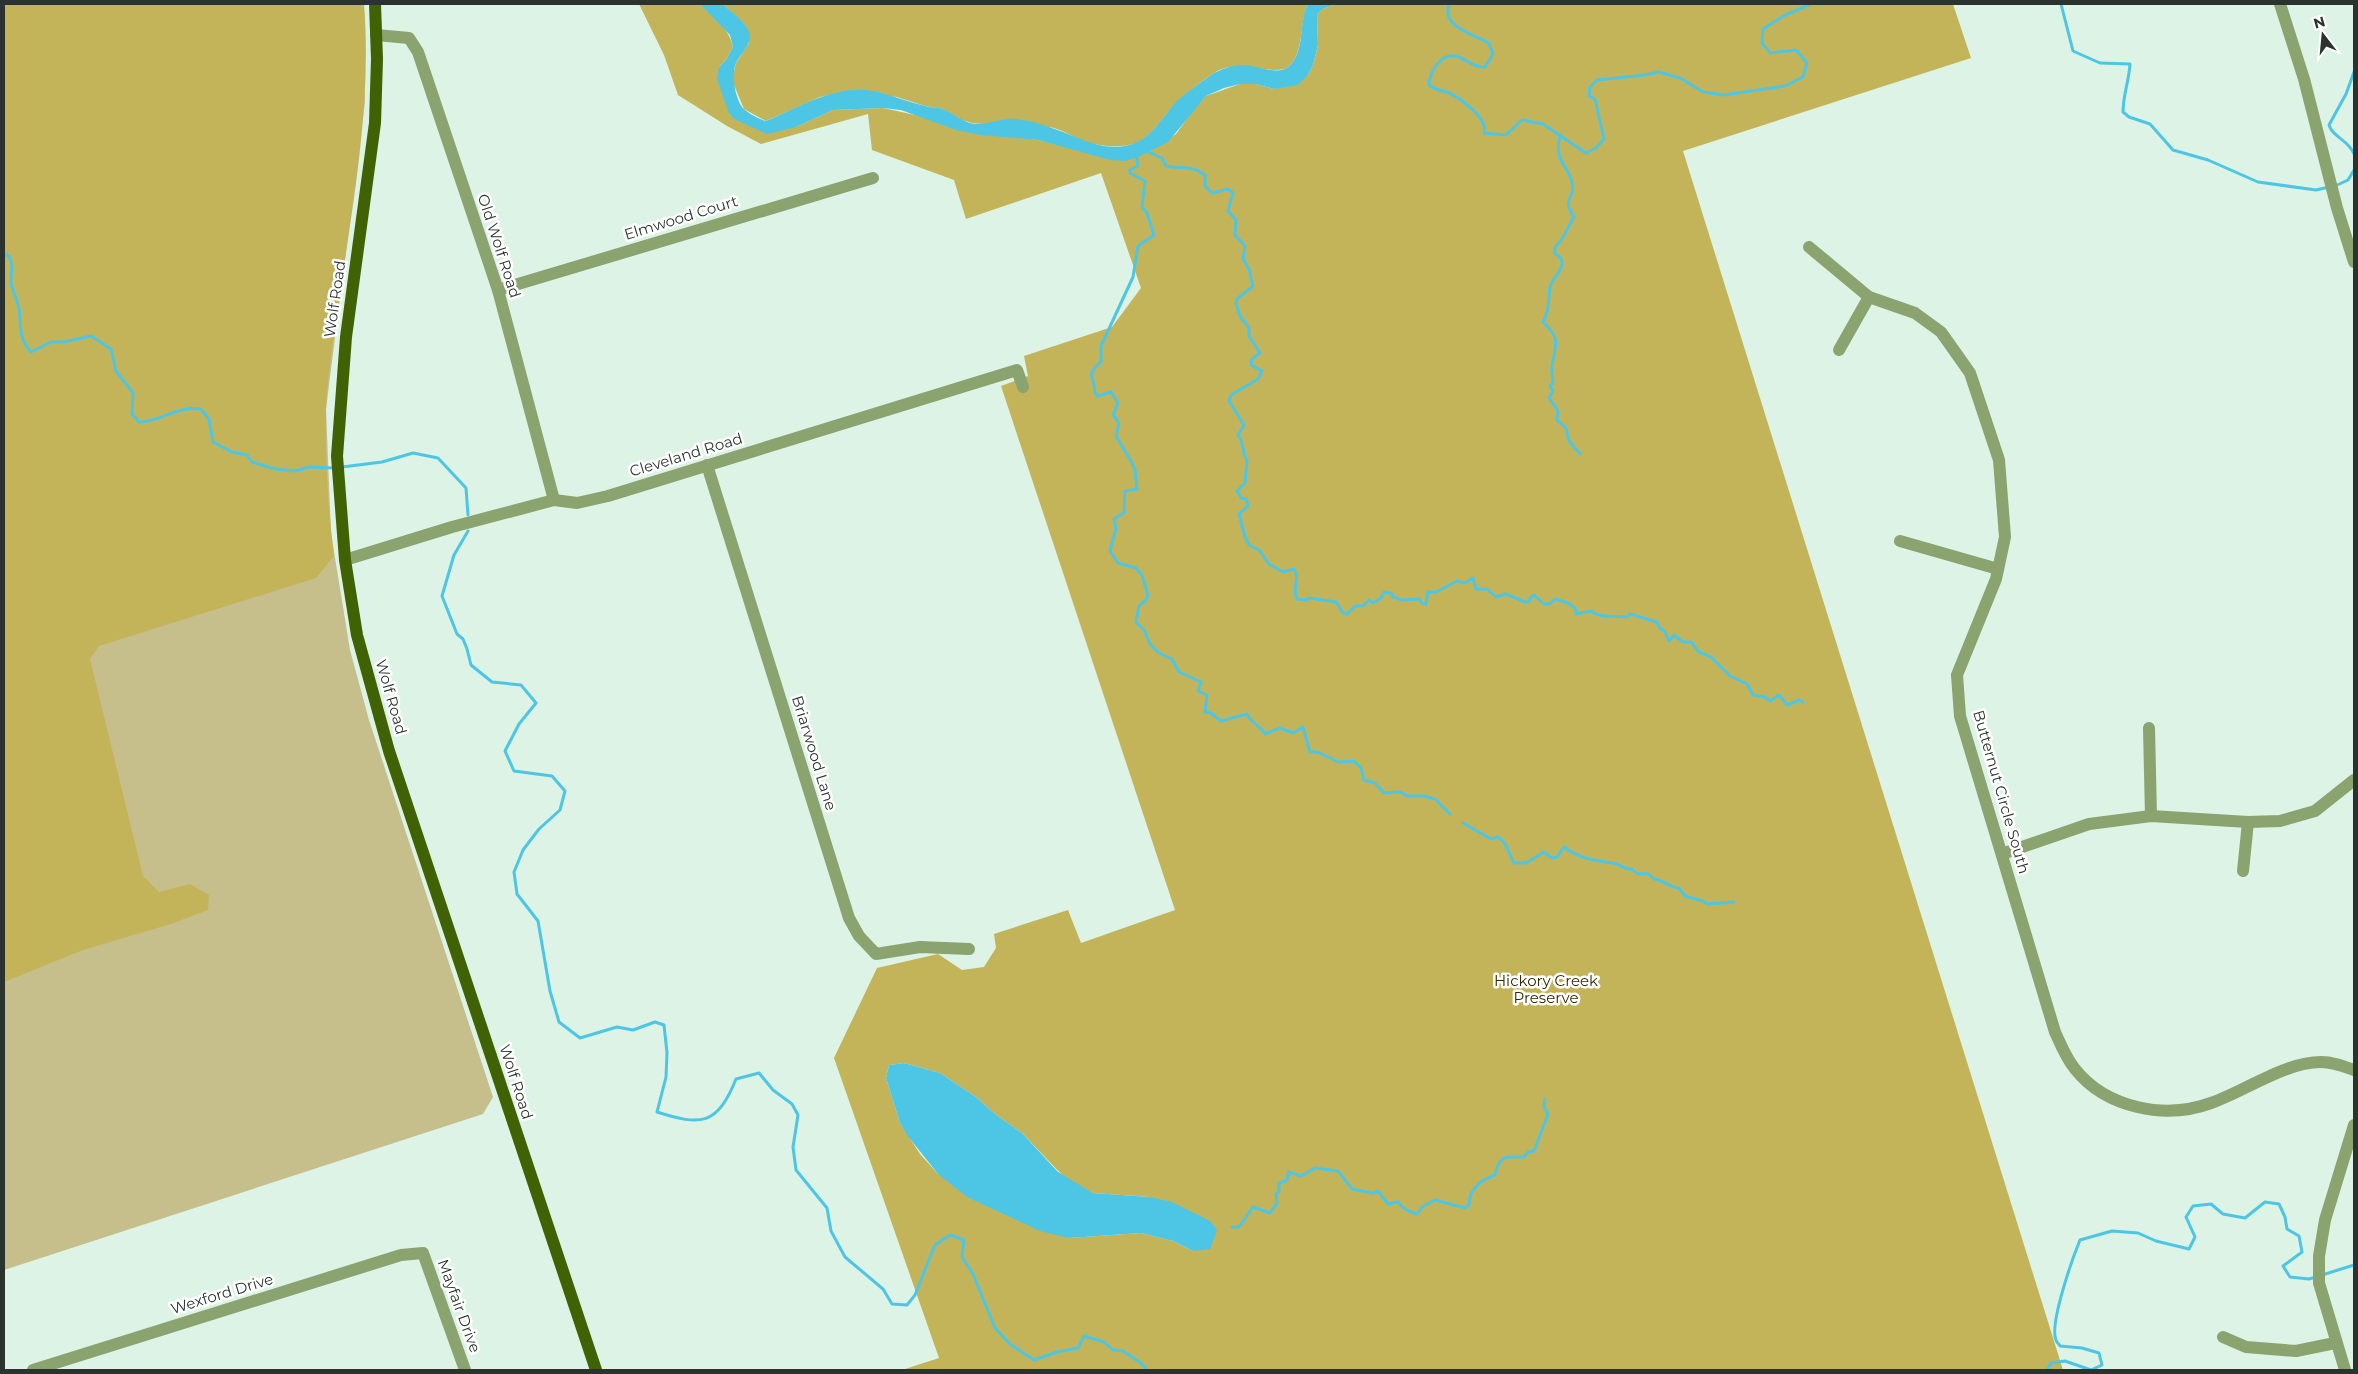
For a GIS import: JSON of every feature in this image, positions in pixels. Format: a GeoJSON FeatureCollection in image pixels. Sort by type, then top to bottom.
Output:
{"type":"FeatureCollection","features":[{"type":"Feature","properties":{"kind":"main road","name":"Wolf Road"},"geometry":{"type":"LineString","coordinates":[[375,4],[375,123],[346,337],[337,456],[345,560],[357,636],[389,751],[596,1370]]}},
{"type":"Feature","properties":{"kind":"street"},"geometry":{"type":"LineString","coordinates":[[2280,4],[2304,79],[2337,208],[2354,262]]}},
{"type":"Feature","properties":{"kind":"street","name":"Old Wolf Road"},"geometry":{"type":"LineString","coordinates":[[376,35],[409,38],[418,52],[498,290],[554,500]]}},
{"type":"Feature","properties":{"kind":"street","name":"Elmwood Court"},"geometry":{"type":"LineString","coordinates":[[498,290],[873,178]]}},
{"type":"Feature","properties":{"kind":"street","name":"Butternut Circle South"},"geometry":{"type":"LineString","coordinates":[[1809,247],[1869,296],[1915,313],[1941,332],[1970,373],[1999,460],[2006,537],[1998,569],[1958,675],[1960,716],[2055,1032],[2074,1068],[2083,1078],[2106,1096],[2124,1104],[2146,1109],[2182,1110],[2212,1103],[2285,1070],[2308,1063],[2333,1063],[2354,1070]]}},
{"type":"Feature","properties":{"kind":"street"},"geometry":{"type":"LineString","coordinates":[[1840,350],[1869,296]]}},
{"type":"Feature","properties":{"kind":"street","name":"Cleveland Road"},"geometry":{"type":"LineString","coordinates":[[345,560],[452,527],[554,500],[577,503],[608,496],[1017,370],[1023,387]]}},
{"type":"Feature","properties":{"kind":"street","name":"Briarwood Lane"},"geometry":{"type":"LineString","coordinates":[[707,465],[849,918],[859,936],[876,954],[920,947],[969,950]]}},
{"type":"Feature","properties":{"kind":"street"},"geometry":{"type":"LineString","coordinates":[[1900,541],[1998,569]]}},
{"type":"Feature","properties":{"kind":"street"},"geometry":{"type":"LineString","coordinates":[[2149,728],[2152,816]]}},
{"type":"Feature","properties":{"kind":"street"},"geometry":{"type":"LineString","coordinates":[[2002,854],[2089,824],[2152,816],[2248,822],[2280,821],[2315,811],[2354,780]]}},
{"type":"Feature","properties":{"kind":"street"},"geometry":{"type":"LineString","coordinates":[[2243,871],[2248,822]]}},
{"type":"Feature","properties":{"kind":"street"},"geometry":{"type":"LineString","coordinates":[[2345,1370],[2335,1343],[2319,1283],[2319,1256],[2325,1220],[2354,1125]]}},
{"type":"Feature","properties":{"kind":"street","name":"Wexford Drive"},"geometry":{"type":"LineString","coordinates":[[33,1370],[401,1255],[422,1253]]}},
{"type":"Feature","properties":{"kind":"street","name":"Mayfair Drive"},"geometry":{"type":"LineString","coordinates":[[422,1253],[465,1370]]}},
{"type":"Feature","properties":{"kind":"street"},"geometry":{"type":"LineString","coordinates":[[2223,1337],[2246,1347],[2296,1352],[2335,1343]]}},
{"type":"Feature","properties":{"kind":"shaded area"},"geometry":{"type":"Polygon","coordinates":[[[4,4],[364,4],[365,102],[326,409],[331,533],[350,650],[369,720],[493,1097],[483,1114],[4,1270],[4,4]]]}},
{"type":"Feature","properties":{"kind":"green space"},"geometry":{"type":"Polygon","coordinates":[[[4,4],[364,4],[366,41],[360,153],[331,354],[326,409],[327,483],[334,556],[316,578],[99,646],[90,659],[143,876],[159,892],[190,884],[209,895],[208,910],[171,924],[83,950],[4,982],[4,4]]]}},
{"type":"Feature","properties":{"kind":"green space","name":"Hickory Creek Preserve"},"geometry":{"type":"Polygon","coordinates":[[[639,4],[700,4],[720,23],[731,40],[733,47],[726,60],[719,67],[735,119],[750,125],[796,127],[833,110],[883,108],[1011,136],[1038,140],[1086,152],[1146,153],[1176,134],[1206,96],[1240,84],[1256,84],[1274,89],[1308,75],[1313,65],[1318,45],[1317,14],[1323,9],[1336,4],[1953,4],[1971,58],[1683,151],[2063,1370],[902,1370],[939,1358],[834,1058],[877,968],[938,954],[962,970],[984,967],[996,948],[994,934],[1068,910],[1081,943],[1175,910],[1001,386],[1028,376],[1024,356],[1112,327],[1141,288],[1101,173],[966,219],[954,180],[872,150],[868,114],[761,144],[727,126],[678,95],[664,55],[639,4]],[[904,1063],[889,1065],[886,1078],[900,1123],[920,1154],[938,1174],[1069,1238],[1141,1233],[1173,1241],[1193,1251],[1150,1197],[1093,1193],[1065,1178],[1022,1133],[995,1114],[976,1097],[940,1073],[904,1063]]]}},
{"type":"Feature","properties":{"kind":"green space"},"geometry":{"type":"Polygon","coordinates":[[[723,4],[1308,4],[1303,19],[1297,54],[1288,67],[1274,70],[1234,67],[1214,73],[1182,97],[1153,131],[1142,140],[1129,145],[1115,146],[1086,142],[1053,128],[1029,125],[972,123],[962,120],[943,109],[925,106],[897,97],[845,91],[820,97],[766,121],[744,109],[732,80],[736,63],[749,43],[744,24],[723,4]]]}},
{"type":"Feature","properties":{"kind":"water"},"geometry":{"type":"Polygon","coordinates":[[[700,4],[723,4],[739,18],[749,32],[750,40],[736,63],[734,74],[736,95],[745,110],[763,120],[766,121],[818,98],[832,94],[845,91],[874,91],[927,107],[941,108],[970,123],[975,124],[1008,119],[1023,120],[1110,147],[1140,141],[1158,125],[1178,100],[1218,71],[1240,65],[1272,70],[1288,67],[1294,61],[1300,46],[1303,19],[1308,4],[1336,4],[1323,9],[1317,14],[1318,45],[1313,65],[1308,75],[1298,85],[1274,89],[1256,84],[1240,84],[1224,88],[1206,96],[1168,142],[1136,158],[1124,161],[1110,160],[1038,140],[981,135],[956,130],[901,110],[883,108],[833,110],[796,127],[767,134],[734,119],[729,113],[717,79],[719,67],[726,60],[733,47],[730,35],[700,4]]]}},
{"type":"Feature","properties":{"kind":"water"},"geometry":{"type":"Polygon","coordinates":[[[904,1063],[940,1073],[976,1097],[995,1114],[1022,1133],[1058,1172],[1093,1193],[1150,1197],[1172,1202],[1210,1221],[1217,1230],[1210,1249],[1193,1251],[1173,1241],[1141,1233],[1069,1238],[1040,1231],[967,1197],[938,1174],[907,1135],[900,1123],[886,1078],[889,1065],[904,1063]]]}},
{"type":"Feature","properties":{"kind":"waterway"},"geometry":{"type":"LineString","coordinates":[[1449,4],[1448,12],[1454,24],[1467,33],[1489,43],[1493,54],[1485,67],[1474,65],[1459,57],[1453,56],[1442,59],[1434,68],[1429,85],[1463,101],[1479,116],[1484,133],[1506,135],[1522,120],[1543,124],[1586,153],[1596,148],[1604,139],[1595,99],[1589,96],[1590,87],[1597,80],[1659,72],[1680,78],[1703,92],[1724,95],[1785,86],[1803,77],[1807,63],[1796,50],[1770,53],[1762,43],[1763,29],[1785,15],[1811,4]]}},
{"type":"Feature","properties":{"kind":"waterway"},"geometry":{"type":"LineString","coordinates":[[2061,4],[2073,51],[2100,63],[2130,64],[2123,112],[2129,117],[2150,124],[2173,150],[2208,160],[2258,182],[2316,190],[2329,187]]}},
{"type":"Feature","properties":{"kind":"waterway"},"geometry":{"type":"LineString","coordinates":[[2354,72],[2346,94],[2329,125],[2354,154]]}},
{"type":"Feature","properties":{"kind":"waterway"},"geometry":{"type":"LineString","coordinates":[[1560,135],[1559,153],[1572,180],[1573,191],[1568,203],[1574,217],[1564,236],[1555,247],[1555,254],[1560,258],[1562,266],[1550,287],[1548,309],[1543,322],[1553,333],[1556,343],[1552,368],[1553,383],[1550,386],[1553,391],[1549,398],[1558,411],[1557,420],[1566,428],[1569,441],[1580,454]]}},
{"type":"Feature","properties":{"kind":"waterway"},"geometry":{"type":"LineString","coordinates":[[1144,150],[1162,158],[1166,166],[1196,170],[1205,175],[1205,186],[1212,193],[1228,189],[1233,193],[1228,211],[1236,220],[1235,235],[1245,246],[1243,259],[1249,269],[1253,286],[1237,299],[1236,303],[1240,316],[1249,328],[1249,336],[1260,353],[1252,359],[1251,365],[1262,371],[1258,379],[1231,395],[1229,401],[1244,425],[1238,435],[1247,460],[1245,483],[1237,491],[1241,498],[1246,499],[1248,506],[1239,514],[1249,545],[1259,550],[1269,564],[1283,572],[1294,569],[1297,576],[1295,591],[1297,599],[1306,600],[1309,598],[1336,602],[1343,613],[1347,614],[1355,606],[1363,606],[1369,600],[1373,603],[1381,598],[1384,592],[1391,593],[1393,597],[1402,600],[1419,599],[1423,604],[1426,604],[1428,592],[1436,592],[1457,581],[1465,583],[1473,578],[1476,589],[1487,589],[1496,597],[1506,594],[1525,602],[1530,601],[1530,598],[1534,595],[1544,604],[1550,604],[1555,599],[1568,603],[1575,608],[1576,614],[1591,611],[1603,616],[1628,617],[1630,614],[1657,622],[1669,641],[1674,635],[1683,642],[1691,642],[1699,652],[1711,657],[1730,676],[1747,684],[1753,695],[1765,697],[1770,701],[1779,695],[1787,705],[1799,700],[1803,702]]}},
{"type":"Feature","properties":{"kind":"waterway"},"geometry":{"type":"LineString","coordinates":[[1136,155],[1138,166],[1130,170],[1130,173],[1145,181],[1142,207],[1147,213],[1154,235],[1138,246],[1133,277],[1101,346],[1101,361],[1092,373],[1096,395],[1111,392],[1118,403],[1113,415],[1119,423],[1116,436],[1135,470],[1137,489],[1125,491],[1124,513],[1114,519],[1116,528],[1110,551],[1118,563],[1136,568],[1142,575],[1148,595],[1146,600],[1139,606],[1136,622],[1144,630],[1150,644],[1159,653],[1172,659],[1179,672],[1201,682],[1198,691],[1207,695],[1205,712],[1211,713],[1221,721],[1247,714],[1265,734],[1280,728],[1293,733],[1303,727],[1310,752],[1317,752],[1339,762],[1354,761],[1361,768],[1364,780],[1375,783],[1384,793],[1401,792],[1407,796],[1424,796],[1435,799],[1450,814]]}},
{"type":"Feature","properties":{"kind":"waterway"},"geometry":{"type":"LineString","coordinates":[[2335,186],[2348,180],[2354,170]]}},
{"type":"Feature","properties":{"kind":"waterway"},"geometry":{"type":"LineString","coordinates":[[4,254],[9,256],[11,261],[11,282],[19,308],[22,336],[31,352],[51,342],[64,342],[91,336],[111,349],[116,371],[133,393],[132,414],[139,422],[185,409],[201,409],[209,419],[213,442],[232,452],[247,455],[252,462],[275,469],[295,471],[309,467],[335,468]]}},
{"type":"Feature","properties":{"kind":"waterway"},"geometry":{"type":"LineString","coordinates":[[342,467],[382,462],[413,453],[438,458],[466,488],[468,515]]}},
{"type":"Feature","properties":{"kind":"waterway"},"geometry":{"type":"LineString","coordinates":[[468,531],[454,555],[442,596],[457,634],[463,639],[471,665],[492,682],[521,685],[536,703],[519,724],[505,751],[514,771],[552,776],[565,791],[560,810],[539,829],[523,850],[514,872],[517,894],[538,921],[550,991],[559,1022],[580,1038],[617,1027],[633,1030],[655,1022],[664,1025],[667,1053],[666,1077],[657,1112],[672,1117],[696,1120],[714,1114],[722,1106],[736,1079],[759,1073],[773,1090],[792,1104],[798,1115],[793,1147],[796,1170],[827,1208],[831,1231],[845,1257],[883,1289],[892,1304],[907,1305],[915,1295],[935,1245],[950,1235],[964,1240],[962,1257],[973,1274],[995,1328],[1010,1344],[1034,1360],[1057,1352],[1078,1348],[1084,1336],[1104,1342],[1113,1350],[1123,1351],[1141,1363],[1147,1370]]}},
{"type":"Feature","properties":{"kind":"waterway"},"geometry":{"type":"LineString","coordinates":[[1463,823],[1491,839],[1498,837],[1502,840],[1514,863],[1526,863],[1544,852],[1552,858],[1557,857],[1564,847],[1575,854],[1587,858],[1616,864],[1632,869],[1637,873],[1649,874],[1654,879],[1679,888],[1685,896],[1707,904],[1734,902]]}},
{"type":"Feature","properties":{"kind":"waterway"},"geometry":{"type":"LineString","coordinates":[[1232,1227],[1239,1227],[1253,1207],[1270,1213],[1277,1203],[1276,1194],[1279,1191],[1279,1183],[1287,1180],[1289,1172],[1301,1176],[1315,1168],[1338,1171],[1352,1189],[1373,1193],[1378,1191],[1388,1204],[1398,1202],[1404,1208],[1417,1214],[1422,1207],[1435,1200],[1465,1208],[1469,1205],[1471,1194],[1477,1186],[1495,1175],[1501,1160],[1508,1157],[1524,1157],[1528,1152],[1534,1151],[1548,1114],[1544,1107],[1545,1099]]}},
{"type":"Feature","properties":{"kind":"waterway"},"geometry":{"type":"LineString","coordinates":[[2047,1370],[2051,1363],[2065,1361],[2091,1370],[2102,1365],[2099,1353],[2082,1348],[2060,1346],[2056,1341],[2056,1320],[2059,1306],[2067,1275],[2080,1240],[2112,1231],[2138,1233],[2156,1241],[2189,1249],[2195,1237],[2186,1217],[2193,1206],[2211,1204],[2223,1214],[2245,1218],[2265,1202],[2279,1204],[2285,1217],[2287,1229],[2299,1236],[2302,1252],[2283,1266],[2290,1277],[2309,1279],[2316,1277]]}},
{"type":"Feature","properties":{"kind":"waterway"},"geometry":{"type":"LineString","coordinates":[[2322,1275],[2354,1265]]}}]}
